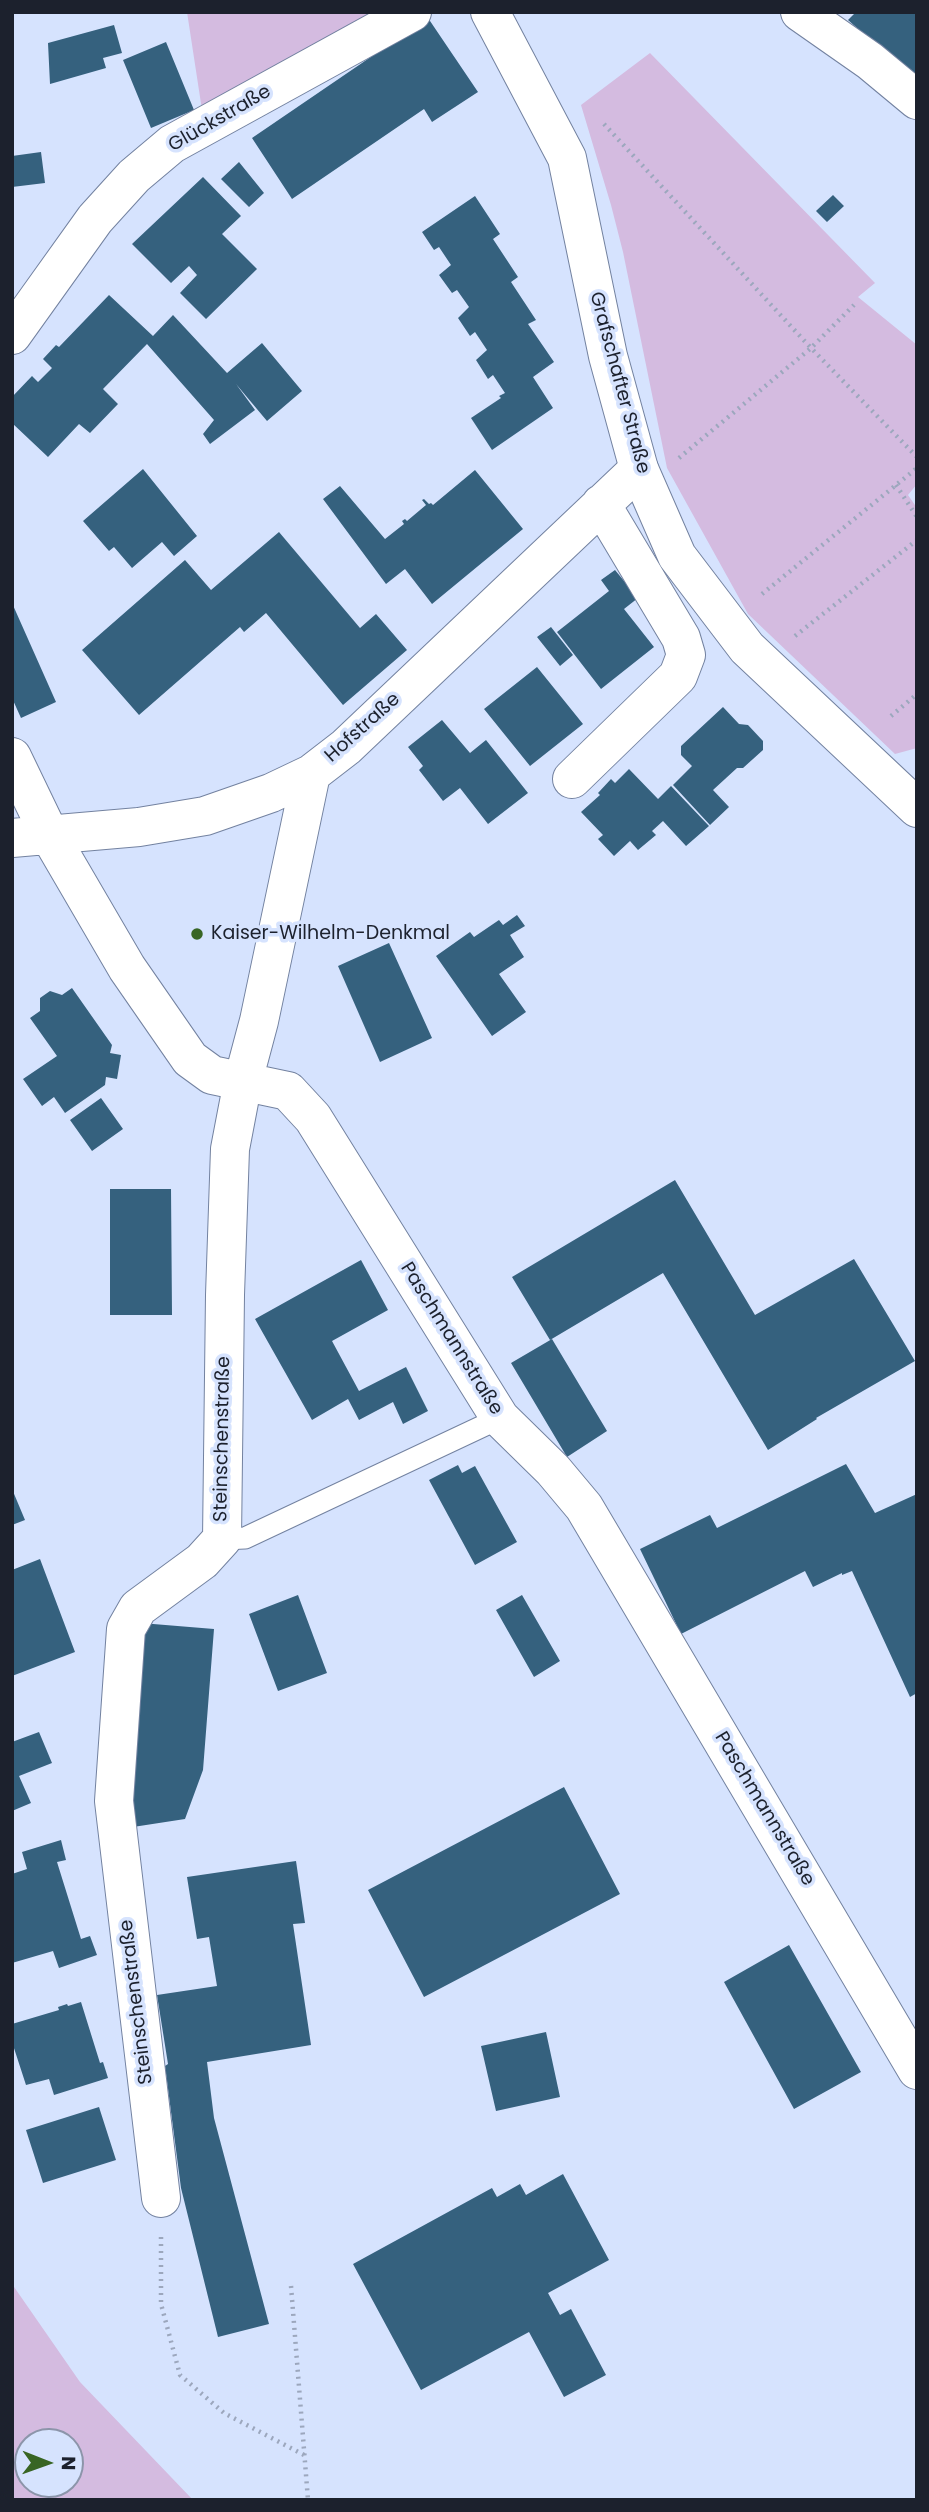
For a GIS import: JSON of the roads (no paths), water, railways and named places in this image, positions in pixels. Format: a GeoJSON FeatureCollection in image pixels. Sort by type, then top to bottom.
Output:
{"type":"FeatureCollection","features":[{"type":"Feature","properties":{"kind":"street","name":"Glückstraße"},"geometry":{"type":"LineString","coordinates":[[12,335],[95,219],[134,176],[172,144],[412,12]]}},
{"type":"Feature","properties":{"kind":"street","name":"Grafschafter Straße"},"geometry":{"type":"LineString","coordinates":[[490,12],[567,158],[608,356],[639,469],[677,556],[747,648],[913,804]]}},
{"type":"Feature","properties":{"kind":"street"},"geometry":{"type":"LineString","coordinates":[[800,12],[870,61],[917,100]]}},
{"type":"Feature","properties":{"kind":"street","name":"Hofstraße"},"geometry":{"type":"LineString","coordinates":[[12,838],[139,827],[205,816],[271,793],[311,774],[346,747],[639,469]]}},
{"type":"Feature","properties":{"kind":"street"},"geometry":{"type":"LineString","coordinates":[[572,779],[678,677],[686,655],[681,638],[601,504]]}},
{"type":"Feature","properties":{"kind":"street"},"geometry":{"type":"LineString","coordinates":[[12,757],[50,836],[127,968],[190,1059],[212,1075],[243,1081],[259,1021],[311,774]]}},
{"type":"Feature","properties":{"kind":"street","name":"Paschmannstraße"},"geometry":{"type":"LineString","coordinates":[[243,1081],[288,1091],[313,1118],[500,1418],[553,1470],[584,1507],[917,2070]]}},
{"type":"Feature","properties":{"kind":"street","name":"Steinschenstraße"},"geometry":{"type":"LineString","coordinates":[[161,2198],[114,1801],[126,1629],[138,1608],[202,1561],[222,1539],[230,1149],[243,1081]]}},
{"type":"Feature","properties":{"kind":"lane"},"geometry":{"type":"LineString","coordinates":[[222,1539],[245,1538],[500,1418]]}},
{"type":"Feature","properties":{"kind":"place","name":"Kaiser-Wilhelm-Denkmal"},"geometry":{"type":"Point","coordinates":[197,934]}}]}
